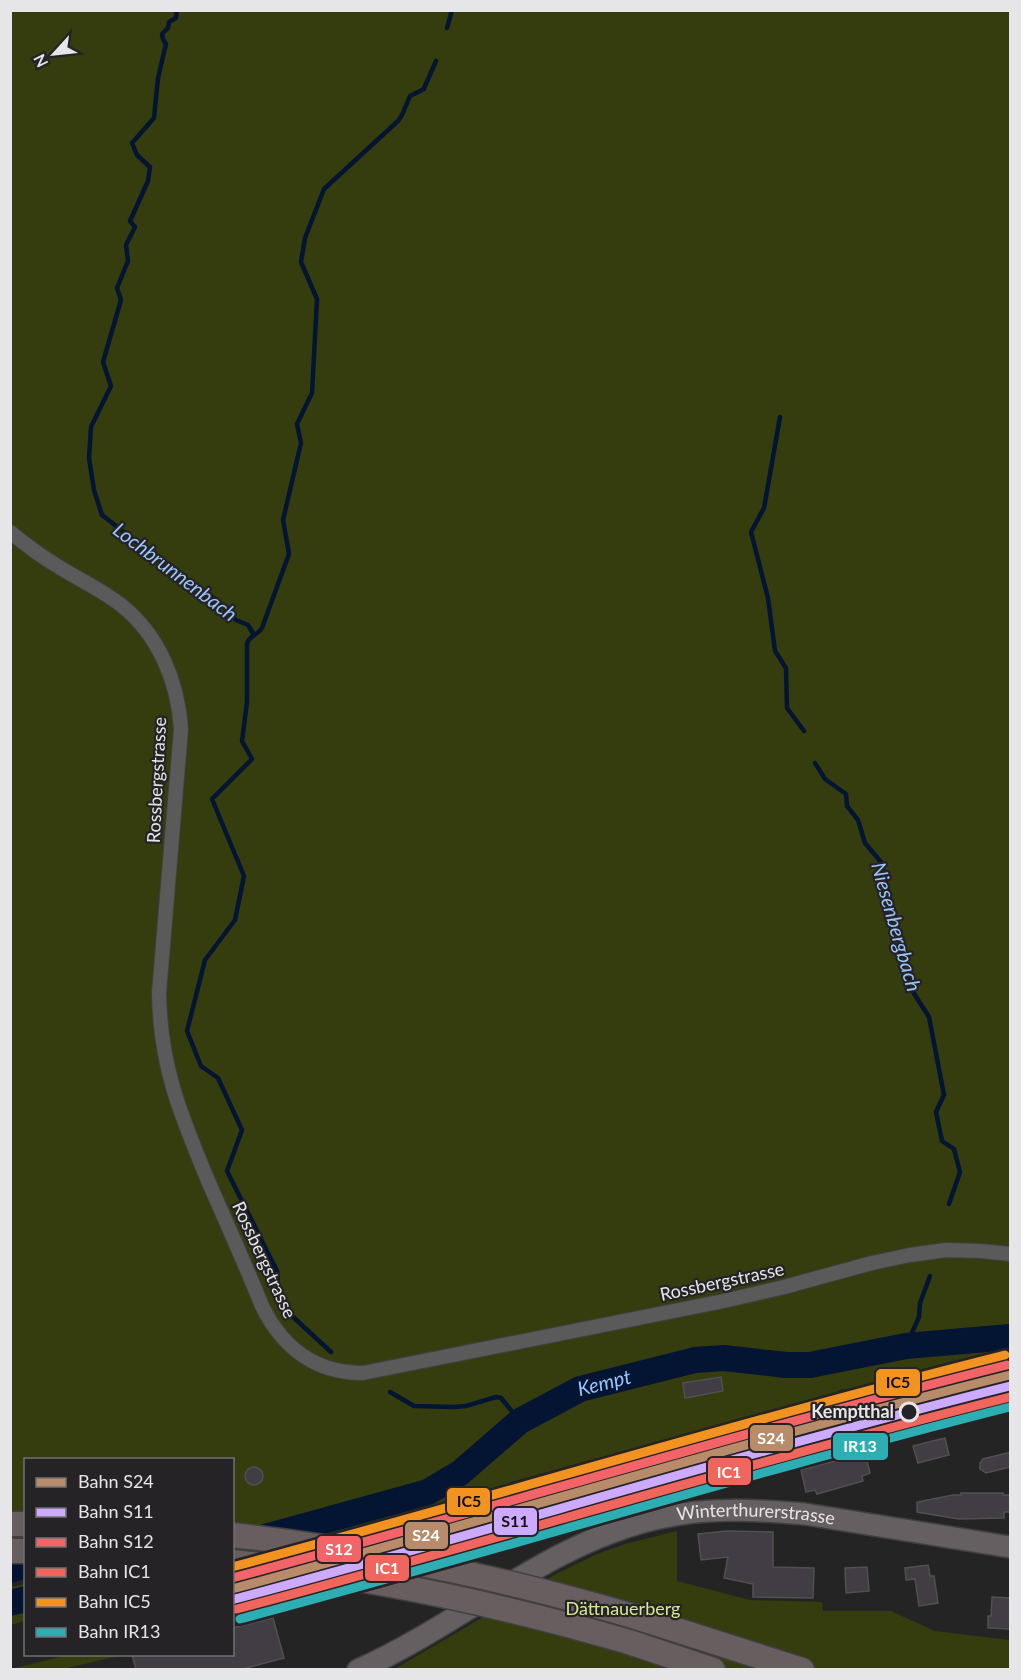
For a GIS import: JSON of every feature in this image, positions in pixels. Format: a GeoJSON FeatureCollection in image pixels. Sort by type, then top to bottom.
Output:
{"type":"FeatureCollection","features":[{"type":"Feature","properties":{"kind":"highway"},"geometry":{"type":"LineString","coordinates":[[234,1535],[442,1567],[554,1593],[802,1670]]}},
{"type":"Feature","properties":{"kind":"highway"},"geometry":{"type":"LineString","coordinates":[[234,1562],[326,1574],[436,1593],[538,1617],[629,1642],[713,1670]]}},
{"type":"Feature","properties":{"kind":"main road","name":"Winterthurerstrasse"},"geometry":{"type":"LineString","coordinates":[[358,1670],[416,1640],[553,1558],[597,1537],[660,1517],[718,1510],[775,1511],[1011,1546]]}},
{"type":"Feature","properties":{"kind":"street","name":"Rossbergstrasse"},"geometry":{"type":"LineString","coordinates":[[10,532],[46,559],[96,588],[129,612],[154,642],[172,679],[181,729],[159,993],[160,1028],[165,1057],[173,1092],[188,1132],[262,1306],[281,1337],[300,1354],[336,1371],[363,1373],[724,1302],[902,1256],[946,1250],[1011,1254]]}},
{"type":"Feature","properties":{"kind":"green space"},"geometry":{"type":"Polygon","coordinates":[[[11,11],[1010,11],[1010,1367],[944,1383],[840,1390],[811,1412],[604,1465],[601,1457],[511,1482],[486,1499],[487,1507],[234,1570],[234,1458],[24,1458],[24,1547],[11,1550],[11,11]]]}},
{"type":"Feature","properties":{"kind":"green space","name":"Dättnauerberg"},"geometry":{"type":"Polygon","coordinates":[[[677,1531],[677,1581],[750,1600],[822,1602],[823,1611],[891,1611],[935,1631],[1010,1640],[1010,1670],[393,1670],[558,1573],[597,1554],[625,1544],[677,1531]]]}},
{"type":"Feature","properties":{"kind":"green space"},"geometry":{"type":"Polygon","coordinates":[[[24,1584],[24,1621],[11,1625],[11,1587],[24,1584]]]}},
{"type":"Feature","properties":{"kind":"green space"},"geometry":{"type":"Polygon","coordinates":[[[64,1656],[119,1656],[63,1669],[11,1669],[64,1656]]]}},
{"type":"Feature","properties":{"kind":"water"},"geometry":{"type":"Polygon","coordinates":[[[24,1560],[24,1579],[11,1583],[10,1561],[24,1560]]]}},
{"type":"Feature","properties":{"kind":"building"},"geometry":{"type":"Polygon","coordinates":[[[721,1377],[723,1391],[685,1398],[683,1383],[721,1377]]]}},
{"type":"Feature","properties":{"kind":"building"},"geometry":{"type":"Polygon","coordinates":[[[945,1438],[949,1455],[918,1463],[913,1446],[945,1438]]]}},
{"type":"Feature","properties":{"kind":"building"},"geometry":{"type":"Polygon","coordinates":[[[1011,1452],[1011,1467],[986,1473],[980,1469],[983,1459],[1011,1452]]]}},
{"type":"Feature","properties":{"kind":"building"},"geometry":{"type":"Polygon","coordinates":[[[865,1453],[870,1473],[862,1476],[863,1481],[817,1494],[815,1490],[806,1492],[801,1470],[865,1453]]]}},
{"type":"Feature","properties":{"kind":"building"},"geometry":{"type":"Polygon","coordinates":[[[250,1467],[258,1467],[263,1472],[261,1483],[250,1485],[245,1480],[245,1472],[250,1467]]]}},
{"type":"Feature","properties":{"kind":"building"},"geometry":{"type":"Polygon","coordinates":[[[961,1493],[1011,1495],[1011,1512],[1004,1512],[1004,1518],[959,1519],[917,1512],[917,1502],[961,1495],[961,1493]]]}},
{"type":"Feature","properties":{"kind":"building"},"geometry":{"type":"Polygon","coordinates":[[[727,1531],[773,1532],[773,1567],[814,1568],[813,1598],[753,1597],[753,1584],[724,1578],[728,1557],[701,1560],[698,1534],[727,1531]]]}},
{"type":"Feature","properties":{"kind":"building"},"geometry":{"type":"Polygon","coordinates":[[[928,1565],[930,1576],[934,1576],[938,1603],[919,1606],[915,1579],[906,1580],[905,1568],[928,1565]]]}},
{"type":"Feature","properties":{"kind":"building"},"geometry":{"type":"Polygon","coordinates":[[[867,1567],[869,1591],[846,1593],[845,1568],[867,1567]]]}},
{"type":"Feature","properties":{"kind":"building"},"geometry":{"type":"Polygon","coordinates":[[[992,1597],[1011,1598],[1011,1629],[988,1628],[992,1597]]]}},
{"type":"Feature","properties":{"kind":"building"},"geometry":{"type":"Polygon","coordinates":[[[273,1618],[284,1658],[239,1670],[136,1670],[132,1656],[234,1656],[234,1628],[273,1618]]]}},
{"type":"Feature","properties":{"kind":"waterway","name":"Lochbrunnenbach"},"geometry":{"type":"LineString","coordinates":[[177,10],[176,18],[169,22],[168,28],[162,34],[166,44],[158,78],[154,118],[132,143],[137,155],[150,167],[148,181],[130,221],[135,227],[126,245],[128,261],[117,288],[121,300],[103,362],[111,386],[91,427],[89,458],[94,490],[102,515],[198,590],[216,599],[236,620],[248,625],[254,635]]}},
{"type":"Feature","properties":{"kind":"waterway"},"geometry":{"type":"LineString","coordinates":[[447,28],[452,10]]}},
{"type":"Feature","properties":{"kind":"waterway"},"geometry":{"type":"LineString","coordinates":[[331,1352],[279,1304],[277,1271],[227,1171],[242,1130],[218,1078],[201,1066],[187,1031],[205,960],[235,920],[244,876],[212,799],[252,759],[242,741],[247,702],[247,644],[262,628],[289,554],[283,520],[301,443],[297,424],[312,393],[317,299],[301,262],[305,238],[324,189],[398,121],[410,96],[424,89],[436,61]]}},
{"type":"Feature","properties":{"kind":"waterway"},"geometry":{"type":"LineString","coordinates":[[780,417],[764,508],[751,532],[768,598],[775,651],[786,668],[787,708],[804,731]]}},
{"type":"Feature","properties":{"kind":"waterway","name":"Niesenbergbach"},"geometry":{"type":"LineString","coordinates":[[815,763],[825,779],[846,794],[847,806],[858,820],[865,843],[881,862],[913,992],[929,1017],[944,1095],[936,1112],[942,1141],[954,1149],[960,1172],[949,1204]]}},
{"type":"Feature","properties":{"kind":"waterway"},"geometry":{"type":"LineString","coordinates":[[906,1346],[919,1317],[920,1303],[930,1276]]}},
{"type":"Feature","properties":{"kind":"waterway","name":"Kempt"},"geometry":{"type":"LineString","coordinates":[[258,1539],[428,1492],[460,1473],[520,1421],[580,1389],[695,1360],[724,1358],[786,1365],[810,1365],[906,1346],[1010,1337]]}},
{"type":"Feature","properties":{"kind":"waterway"},"geometry":{"type":"LineString","coordinates":[[390,1392],[414,1406],[466,1406],[496,1397],[501,1398],[520,1421]]}},
{"type":"Feature","properties":{"kind":"waterway","name":"Kempt"},"geometry":{"type":"LineString","coordinates":[[10,1603],[24,1600]]}},
{"type":"Feature","properties":{"kind":"rail line","name":"IC5"},"geometry":{"type":"LineString","coordinates":[[234,1566],[811,1406],[1005,1355]]}},
{"type":"Feature","properties":{"kind":"rail line","name":"S12"},"geometry":{"type":"LineString","coordinates":[[234,1577],[813,1416],[1007,1365]]}},
{"type":"Feature","properties":{"kind":"rail line","name":"S24"},"geometry":{"type":"LineString","coordinates":[[234,1588],[815,1426],[1010,1375]]}},
{"type":"Feature","properties":{"kind":"rail line","name":"S11"},"geometry":{"type":"LineString","coordinates":[[235,1599],[816,1437],[1010,1386]]}},
{"type":"Feature","properties":{"kind":"rail line","name":"IC1"},"geometry":{"type":"LineString","coordinates":[[237,1609],[816,1448],[1010,1397]]}},
{"type":"Feature","properties":{"kind":"rail line","name":"IR13"},"geometry":{"type":"LineString","coordinates":[[240,1619],[817,1458],[1010,1407]]}},
{"type":"Feature","properties":{"kind":"place","name":"Kemptthal"},"geometry":{"type":"Point","coordinates":[909,1412]}}]}
